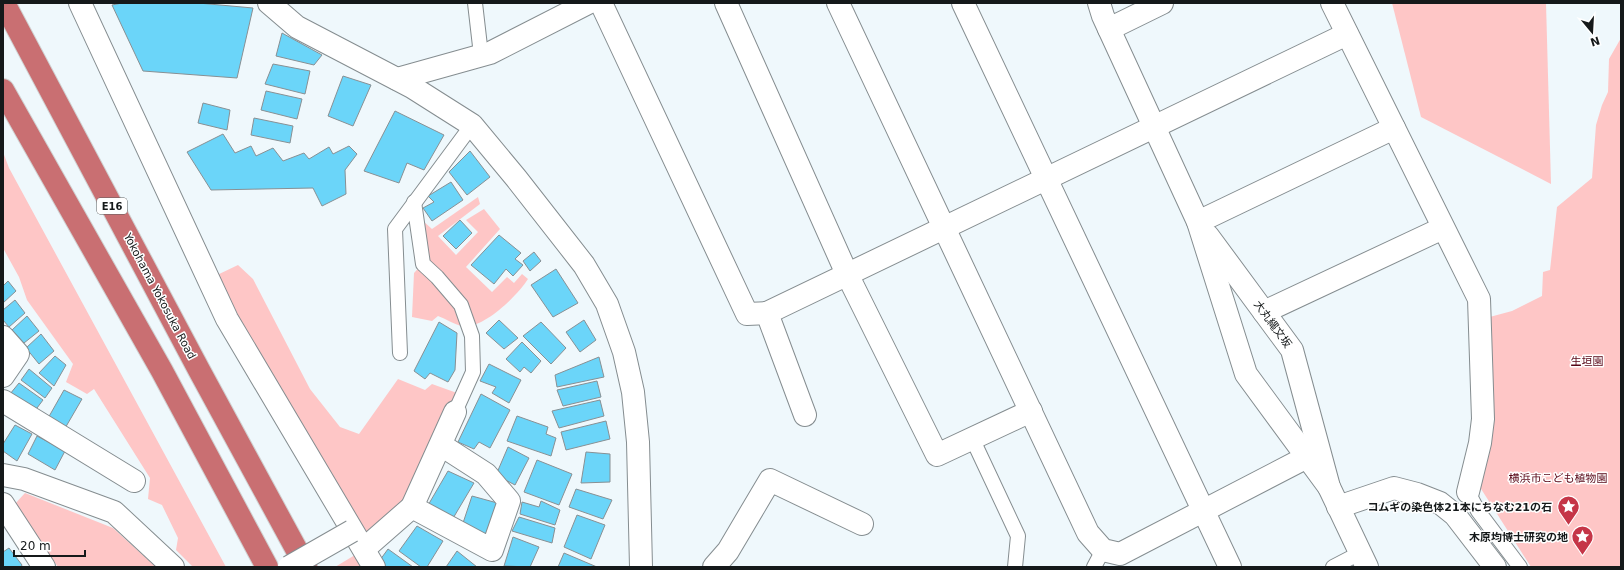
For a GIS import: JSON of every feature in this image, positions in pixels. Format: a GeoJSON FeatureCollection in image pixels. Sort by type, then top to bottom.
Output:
{"type":"FeatureCollection","features":[{"type":"Feature","properties":{"kind":"highway","name":"Yokohama Yokosuka Road"},"geometry":{"type":"LineString","coordinates":[[4,3],[306,567]]}},
{"type":"Feature","properties":{"kind":"highway"},"geometry":{"type":"LineString","coordinates":[[3,90],[162,371],[267,567]]}},
{"type":"Feature","properties":{"kind":"street"},"geometry":{"type":"LineString","coordinates":[[80,3],[227,319],[369,558],[412,507],[455,412]]}},
{"type":"Feature","properties":{"kind":"street"},"geometry":{"type":"LineString","coordinates":[[269,3],[297,27],[412,86],[472,125],[516,178],[584,265],[607,304],[624,352],[633,392],[638,442],[641,567]]}},
{"type":"Feature","properties":{"kind":"street"},"geometry":{"type":"LineString","coordinates":[[397,79],[490,53],[588,3]]}},
{"type":"Feature","properties":{"kind":"street"},"geometry":{"type":"LineString","coordinates":[[601,3],[747,314],[767,313],[1347,34]]}},
{"type":"Feature","properties":{"kind":"street"},"geometry":{"type":"LineString","coordinates":[[726,3],[847,274],[937,455],[1031,411]]}},
{"type":"Feature","properties":{"kind":"street"},"geometry":{"type":"LineString","coordinates":[[838,3],[1099,558],[1120,554],[1307,457]]}},
{"type":"Feature","properties":{"kind":"street"},"geometry":{"type":"LineString","coordinates":[[963,3],[1230,567]]}},
{"type":"Feature","properties":{"kind":"street"},"geometry":{"type":"LineString","coordinates":[[1101,13],[1162,3]]}},
{"type":"Feature","properties":{"kind":"street"},"geometry":{"type":"LineString","coordinates":[[1332,3],[1479,298],[1483,419],[1480,443],[1468,492]]}},
{"type":"Feature","properties":{"kind":"street","name":"大丸縄文坂"},"geometry":{"type":"LineString","coordinates":[[1101,13],[1198,222],[1246,374],[1329,487]]}},
{"type":"Feature","properties":{"kind":"street"},"geometry":{"type":"LineString","coordinates":[[1198,222],[1394,128]]}},
{"type":"Feature","properties":{"kind":"street","name":"大丸縄文坂"},"geometry":{"type":"LineString","coordinates":[[1198,222],[1292,350],[1329,487],[1363,560]]}},
{"type":"Feature","properties":{"kind":"street"},"geometry":{"type":"LineString","coordinates":[[1264,312],[1444,228]]}},
{"type":"Feature","properties":{"kind":"street"},"geometry":{"type":"LineString","coordinates":[[767,313],[806,415]]}},
{"type":"Feature","properties":{"kind":"street"},"geometry":{"type":"LineString","coordinates":[[3,337],[18,354],[3,376]]}},
{"type":"Feature","properties":{"kind":"street"},"geometry":{"type":"LineString","coordinates":[[3,401],[134,481]]}},
{"type":"Feature","properties":{"kind":"street"},"geometry":{"type":"LineString","coordinates":[[412,507],[492,550],[508,501],[486,474],[441,445]]}},
{"type":"Feature","properties":{"kind":"street"},"geometry":{"type":"LineString","coordinates":[[3,475],[24,479],[114,512],[173,567]]}},
{"type":"Feature","properties":{"kind":"street"},"geometry":{"type":"LineString","coordinates":[[714,567],[728,551],[770,480],[862,524]]}},
{"type":"Feature","properties":{"kind":"street"},"geometry":{"type":"LineString","coordinates":[[1338,507],[1394,488],[1417,494],[1440,503],[1456,515],[1495,567]]}},
{"type":"Feature","properties":{"kind":"street"},"geometry":{"type":"LineString","coordinates":[[3,504],[44,567]]}},
{"type":"Feature","properties":{"kind":"street"},"geometry":{"type":"LineString","coordinates":[[289,567],[352,531]]}},
{"type":"Feature","properties":{"kind":"lane"},"geometry":{"type":"LineString","coordinates":[[475,3],[481,55]]}},
{"type":"Feature","properties":{"kind":"lane"},"geometry":{"type":"LineString","coordinates":[[400,353],[395,229],[472,125]]}},
{"type":"Feature","properties":{"kind":"lane"},"geometry":{"type":"LineString","coordinates":[[414,202],[423,264],[437,277],[461,305],[472,336],[473,372],[455,412]]}},
{"type":"Feature","properties":{"kind":"lane"},"geometry":{"type":"LineString","coordinates":[[972,438],[1018,536],[1015,567]]}},
{"type":"Feature","properties":{"kind":"lane"},"geometry":{"type":"LineString","coordinates":[[1468,492],[1478,511],[1520,567]]}},
{"type":"Feature","properties":{"kind":"lane"},"geometry":{"type":"LineString","coordinates":[[1332,567],[1363,560]]}},
{"type":"Feature","properties":{"kind":"green space"},"geometry":{"type":"Polygon","coordinates":[[[1392,3],[1546,3],[1551,184],[1421,117],[1392,3]]]}},
{"type":"Feature","properties":{"kind":"green space","name":"横浜市こども植物園"},"geometry":{"type":"Polygon","coordinates":[[[1621,38],[1621,567],[1531,567],[1476,481],[1486,318],[1512,311],[1542,296],[1543,272],[1550,270],[1557,207],[1592,178],[1596,125],[1608,92],[1609,59],[1621,38]]]}},
{"type":"Feature","properties":{"kind":"green space"},"geometry":{"type":"Polygon","coordinates":[[[3,152],[9,168],[226,567],[193,567],[176,550],[178,538],[162,505],[148,499],[150,478],[94,389],[87,394],[66,382],[73,364],[27,300],[19,277],[3,248],[3,152]]]}},
{"type":"Feature","properties":{"kind":"green space"},"geometry":{"type":"Polygon","coordinates":[[[478,197],[480,204],[438,236],[456,255],[478,232],[466,220],[484,209],[500,229],[466,267],[492,292],[507,277],[514,283],[522,274],[528,279],[508,302],[489,318],[479,323],[469,326],[461,326],[438,316],[432,321],[412,317],[414,273],[426,260],[422,220],[432,229],[478,197]]]}},
{"type":"Feature","properties":{"kind":"green space"},"geometry":{"type":"Polygon","coordinates":[[[238,265],[253,279],[310,389],[340,427],[359,434],[398,379],[425,390],[432,384],[457,393],[407,504],[365,539],[215,276],[238,265]]]}},
{"type":"Feature","properties":{"kind":"green space"},"geometry":{"type":"Polygon","coordinates":[[[25,493],[113,528],[156,567],[58,567],[14,505],[25,493]]]}},
{"type":"Feature","properties":{"kind":"green space"},"geometry":{"type":"Polygon","coordinates":[[[355,555],[362,567],[335,567],[355,555]]]}},
{"type":"Feature","properties":{"kind":"building"},"geometry":{"type":"Polygon","coordinates":[[[122,3],[198,3],[253,8],[237,78],[143,71],[112,5],[122,3]]]}},
{"type":"Feature","properties":{"kind":"building"},"geometry":{"type":"Polygon","coordinates":[[[282,33],[322,55],[314,65],[276,56],[282,33]]]}},
{"type":"Feature","properties":{"kind":"building"},"geometry":{"type":"Polygon","coordinates":[[[273,64],[310,71],[305,94],[265,84],[273,64]]]}},
{"type":"Feature","properties":{"kind":"building"},"geometry":{"type":"Polygon","coordinates":[[[343,76],[371,85],[353,126],[328,116],[343,76]]]}},
{"type":"Feature","properties":{"kind":"building"},"geometry":{"type":"Polygon","coordinates":[[[266,91],[302,99],[297,119],[261,110],[266,91]]]}},
{"type":"Feature","properties":{"kind":"building"},"geometry":{"type":"Polygon","coordinates":[[[203,103],[230,110],[227,130],[198,123],[203,103]]]}},
{"type":"Feature","properties":{"kind":"building"},"geometry":{"type":"Polygon","coordinates":[[[395,111],[444,135],[424,170],[407,163],[399,183],[364,171],[395,111]]]}},
{"type":"Feature","properties":{"kind":"building"},"geometry":{"type":"Polygon","coordinates":[[[254,118],[293,126],[290,143],[251,135],[254,118]]]}},
{"type":"Feature","properties":{"kind":"building"},"geometry":{"type":"Polygon","coordinates":[[[223,134],[235,153],[251,146],[256,156],[273,148],[283,161],[304,153],[309,159],[329,147],[333,154],[349,146],[357,154],[345,170],[346,194],[322,206],[313,188],[211,190],[187,152],[223,134]]]}},
{"type":"Feature","properties":{"kind":"building"},"geometry":{"type":"Polygon","coordinates":[[[470,151],[490,177],[467,195],[449,172],[470,151]]]}},
{"type":"Feature","properties":{"kind":"building"},"geometry":{"type":"Polygon","coordinates":[[[451,182],[463,200],[432,221],[423,208],[434,202],[428,196],[451,182]]]}},
{"type":"Feature","properties":{"kind":"building"},"geometry":{"type":"Polygon","coordinates":[[[460,220],[472,233],[456,249],[443,236],[460,220]]]}},
{"type":"Feature","properties":{"kind":"building"},"geometry":{"type":"Polygon","coordinates":[[[499,235],[521,253],[515,259],[523,265],[513,276],[506,269],[494,284],[471,265],[499,235]]]}},
{"type":"Feature","properties":{"kind":"building"},"geometry":{"type":"Polygon","coordinates":[[[534,252],[541,261],[530,271],[523,261],[534,252]]]}},
{"type":"Feature","properties":{"kind":"building"},"geometry":{"type":"Polygon","coordinates":[[[556,269],[578,303],[553,317],[531,285],[556,269]]]}},
{"type":"Feature","properties":{"kind":"building"},"geometry":{"type":"Polygon","coordinates":[[[8,281],[16,291],[3,303],[3,286],[8,281]]]}},
{"type":"Feature","properties":{"kind":"building"},"geometry":{"type":"Polygon","coordinates":[[[15,300],[25,313],[9,327],[3,320],[3,310],[15,300]]]}},
{"type":"Feature","properties":{"kind":"building"},"geometry":{"type":"Polygon","coordinates":[[[27,316],[39,331],[24,343],[12,330],[27,316]]]}},
{"type":"Feature","properties":{"kind":"building"},"geometry":{"type":"Polygon","coordinates":[[[499,320],[518,338],[504,349],[486,333],[499,320]]]}},
{"type":"Feature","properties":{"kind":"building"},"geometry":{"type":"Polygon","coordinates":[[[584,320],[596,340],[580,352],[566,332],[584,320]]]}},
{"type":"Feature","properties":{"kind":"building"},"geometry":{"type":"Polygon","coordinates":[[[439,322],[457,333],[455,370],[448,382],[430,373],[425,379],[414,371],[439,322]]]}},
{"type":"Feature","properties":{"kind":"building"},"geometry":{"type":"Polygon","coordinates":[[[541,322],[566,348],[551,364],[523,336],[541,322]]]}},
{"type":"Feature","properties":{"kind":"building"},"geometry":{"type":"Polygon","coordinates":[[[41,334],[54,351],[39,364],[26,348],[41,334]]]}},
{"type":"Feature","properties":{"kind":"building"},"geometry":{"type":"Polygon","coordinates":[[[522,342],[541,361],[531,373],[524,367],[520,372],[506,359],[522,342]]]}},
{"type":"Feature","properties":{"kind":"building"},"geometry":{"type":"Polygon","coordinates":[[[55,356],[66,365],[54,386],[39,373],[55,356]]]}},
{"type":"Feature","properties":{"kind":"building"},"geometry":{"type":"Polygon","coordinates":[[[599,357],[604,377],[557,387],[555,375],[599,357]]]}},
{"type":"Feature","properties":{"kind":"building"},"geometry":{"type":"Polygon","coordinates":[[[489,364],[521,380],[509,403],[492,393],[496,387],[480,381],[489,364]]]}},
{"type":"Feature","properties":{"kind":"building"},"geometry":{"type":"Polygon","coordinates":[[[29,369],[52,388],[45,398],[21,380],[29,369]]]}},
{"type":"Feature","properties":{"kind":"building"},"geometry":{"type":"Polygon","coordinates":[[[597,381],[601,397],[563,406],[557,390],[597,381]]]}},
{"type":"Feature","properties":{"kind":"building"},"geometry":{"type":"Polygon","coordinates":[[[19,383],[43,400],[34,412],[10,394],[19,383]]]}},
{"type":"Feature","properties":{"kind":"building"},"geometry":{"type":"Polygon","coordinates":[[[64,390],[82,399],[64,430],[47,420],[64,390]]]}},
{"type":"Feature","properties":{"kind":"building"},"geometry":{"type":"Polygon","coordinates":[[[481,394],[510,410],[490,448],[479,442],[474,449],[458,442],[481,394]]]}},
{"type":"Feature","properties":{"kind":"building"},"geometry":{"type":"Polygon","coordinates":[[[600,400],[604,416],[559,428],[552,411],[600,400]]]}},
{"type":"Feature","properties":{"kind":"building"},"geometry":{"type":"Polygon","coordinates":[[[517,416],[548,427],[546,434],[556,438],[551,456],[507,441],[517,416]]]}},
{"type":"Feature","properties":{"kind":"building"},"geometry":{"type":"Polygon","coordinates":[[[606,421],[610,439],[566,450],[561,432],[606,421]]]}},
{"type":"Feature","properties":{"kind":"building"},"geometry":{"type":"Polygon","coordinates":[[[15,425],[32,434],[17,461],[3,451],[3,444],[15,425]]]}},
{"type":"Feature","properties":{"kind":"building"},"geometry":{"type":"Polygon","coordinates":[[[37,436],[65,451],[55,470],[28,454],[37,436]]]}},
{"type":"Feature","properties":{"kind":"building"},"geometry":{"type":"Polygon","coordinates":[[[508,447],[529,458],[515,485],[496,475],[508,447]]]}},
{"type":"Feature","properties":{"kind":"building"},"geometry":{"type":"Polygon","coordinates":[[[586,452],[610,454],[610,482],[581,483],[586,452]]]}},
{"type":"Feature","properties":{"kind":"building"},"geometry":{"type":"Polygon","coordinates":[[[537,460],[572,474],[559,505],[524,492],[537,460]]]}},
{"type":"Feature","properties":{"kind":"building"},"geometry":{"type":"Polygon","coordinates":[[[448,471],[474,483],[452,520],[427,507],[448,471]]]}},
{"type":"Feature","properties":{"kind":"building"},"geometry":{"type":"Polygon","coordinates":[[[576,489],[612,500],[603,519],[569,507],[576,489]]]}},
{"type":"Feature","properties":{"kind":"building"},"geometry":{"type":"Polygon","coordinates":[[[472,496],[501,504],[490,536],[462,526],[472,496]]]}},
{"type":"Feature","properties":{"kind":"building"},"geometry":{"type":"Polygon","coordinates":[[[541,501],[560,510],[555,525],[520,514],[522,502],[539,507],[541,501]]]}},
{"type":"Feature","properties":{"kind":"building"},"geometry":{"type":"Polygon","coordinates":[[[577,515],[605,525],[591,559],[564,547],[577,515]]]}},
{"type":"Feature","properties":{"kind":"building"},"geometry":{"type":"Polygon","coordinates":[[[519,517],[555,528],[552,543],[512,531],[519,517]]]}},
{"type":"Feature","properties":{"kind":"building"},"geometry":{"type":"Polygon","coordinates":[[[417,526],[443,541],[427,567],[421,567],[399,551],[417,526]]]}},
{"type":"Feature","properties":{"kind":"building"},"geometry":{"type":"Polygon","coordinates":[[[513,537],[539,547],[530,567],[504,566],[513,537]]]}},
{"type":"Feature","properties":{"kind":"building"},"geometry":{"type":"Polygon","coordinates":[[[9,548],[22,565],[21,567],[3,567],[3,552],[9,548]]]}},
{"type":"Feature","properties":{"kind":"building"},"geometry":{"type":"Polygon","coordinates":[[[388,549],[413,567],[385,567],[380,560],[388,549]]]}},
{"type":"Feature","properties":{"kind":"building"},"geometry":{"type":"Polygon","coordinates":[[[457,551],[477,567],[446,567],[457,551]]]}},
{"type":"Feature","properties":{"kind":"building"},"geometry":{"type":"Polygon","coordinates":[[[564,553],[597,567],[558,567],[564,553]]]}},
{"type":"Feature","properties":{"kind":"place","name":"コムギの染色体21本にちなむ21の石"},"geometry":{"type":"Point","coordinates":[1568,526]}},
{"type":"Feature","properties":{"kind":"place","name":"木原均博士研究の地"},"geometry":{"type":"Point","coordinates":[1583,556]}},
{"type":"Feature","properties":{"kind":"park label","name":"生垣園"},"geometry":{"type":"Point","coordinates":[1587,361]}}]}
